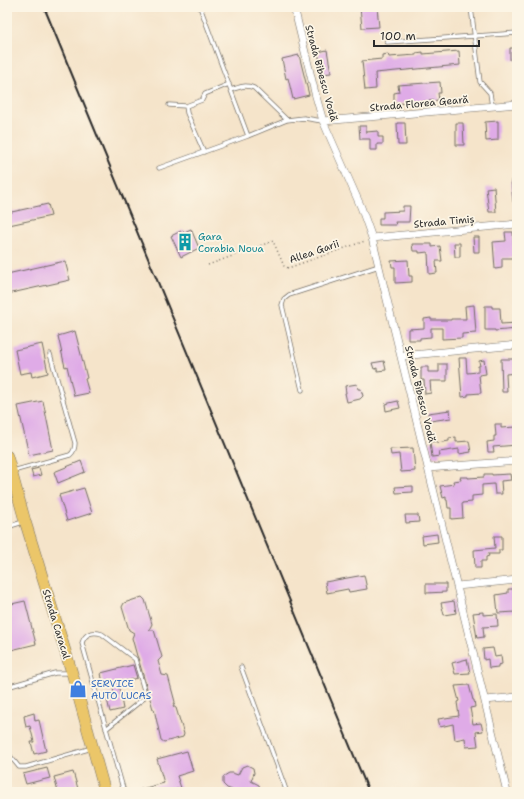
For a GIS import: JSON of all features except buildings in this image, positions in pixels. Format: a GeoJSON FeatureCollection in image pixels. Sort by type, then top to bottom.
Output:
{"type":"FeatureCollection","features":[{"type":"Feature","properties":{"kind":"main road","name":"Strada Caracal"},"geometry":{"type":"LineString","coordinates":[[7,456],[25,521],[72,672],[105,792]]}},
{"type":"Feature","properties":{"kind":"street","name":"Strada Bibescu Vodă"},"geometry":{"type":"LineString","coordinates":[[294,7],[314,92],[323,122],[361,207],[372,238],[507,792]]}},
{"type":"Feature","properties":{"kind":"street","name":"Strada Florea Geară"},"geometry":{"type":"LineString","coordinates":[[323,122],[517,104]]}},
{"type":"Feature","properties":{"kind":"street","name":"Strada Timiș"},"geometry":{"type":"LineString","coordinates":[[372,238],[517,224]]}},
{"type":"Feature","properties":{"kind":"street"},"geometry":{"type":"LineString","coordinates":[[401,356],[517,345]]}},
{"type":"Feature","properties":{"kind":"street"},"geometry":{"type":"LineString","coordinates":[[428,468],[517,461]]}},
{"type":"Feature","properties":{"kind":"street"},"geometry":{"type":"LineString","coordinates":[[457,586],[517,580]]}},
{"type":"Feature","properties":{"kind":"street"},"geometry":{"type":"LineString","coordinates":[[485,700],[517,697]]}},
{"type":"Feature","properties":{"kind":"lane"},"geometry":{"type":"LineString","coordinates":[[200,7],[248,136]]}},
{"type":"Feature","properties":{"kind":"lane"},"geometry":{"type":"LineString","coordinates":[[471,7],[480,82],[490,93],[492,106]]}},
{"type":"Feature","properties":{"kind":"lane"},"geometry":{"type":"LineString","coordinates":[[387,42],[517,33]]}},
{"type":"Feature","properties":{"kind":"lane"},"geometry":{"type":"LineString","coordinates":[[169,105],[186,106],[202,100],[205,94],[229,84]]}},
{"type":"Feature","properties":{"kind":"lane"},"geometry":{"type":"LineString","coordinates":[[231,90],[248,86],[254,88],[287,120]]}},
{"type":"Feature","properties":{"kind":"lane"},"geometry":{"type":"LineString","coordinates":[[186,106],[187,113],[204,152]]}},
{"type":"Feature","properties":{"kind":"lane"},"geometry":{"type":"LineString","coordinates":[[159,168],[248,136],[287,120],[304,118],[323,122]]}},
{"type":"Feature","properties":{"kind":"lane"},"geometry":{"type":"LineString","coordinates":[[302,390],[282,305],[284,299],[288,295],[379,266]]}},
{"type":"Feature","properties":{"kind":"lane"},"geometry":{"type":"LineString","coordinates":[[12,471],[70,455],[74,449],[75,443],[50,354]]}},
{"type":"Feature","properties":{"kind":"lane"},"geometry":{"type":"LineString","coordinates":[[7,527],[25,521]]}},
{"type":"Feature","properties":{"kind":"lane"},"geometry":{"type":"LineString","coordinates":[[106,729],[143,699],[144,690],[135,659],[102,634],[96,632],[86,635],[82,644],[106,729],[124,792]]}},
{"type":"Feature","properties":{"kind":"lane"},"geometry":{"type":"LineString","coordinates":[[241,667],[286,792]]}},
{"type":"Feature","properties":{"kind":"lane"},"geometry":{"type":"LineString","coordinates":[[7,687],[55,673],[72,672]]}},
{"type":"Feature","properties":{"kind":"lane"},"geometry":{"type":"LineString","coordinates":[[7,746],[10,756],[19,767],[26,767],[93,747]]}},
{"type":"Feature","properties":{"kind":"path","name":"Allea Garii"},"geometry":{"type":"LineString","coordinates":[[208,265],[273,241],[284,266],[288,268],[372,238]]}},
{"type":"Feature","properties":{"kind":"railway"},"geometry":{"type":"LineString","coordinates":[[44,7],[369,792]]}},
{"type":"Feature","properties":{"kind":"place","name":"Gara Corabia Noua"},"geometry":{"type":"Point","coordinates":[185,242]}},
{"type":"Feature","properties":{"kind":"place","name":"SERVICE AUTO LUCAS"},"geometry":{"type":"Point","coordinates":[78,689]}}]}
